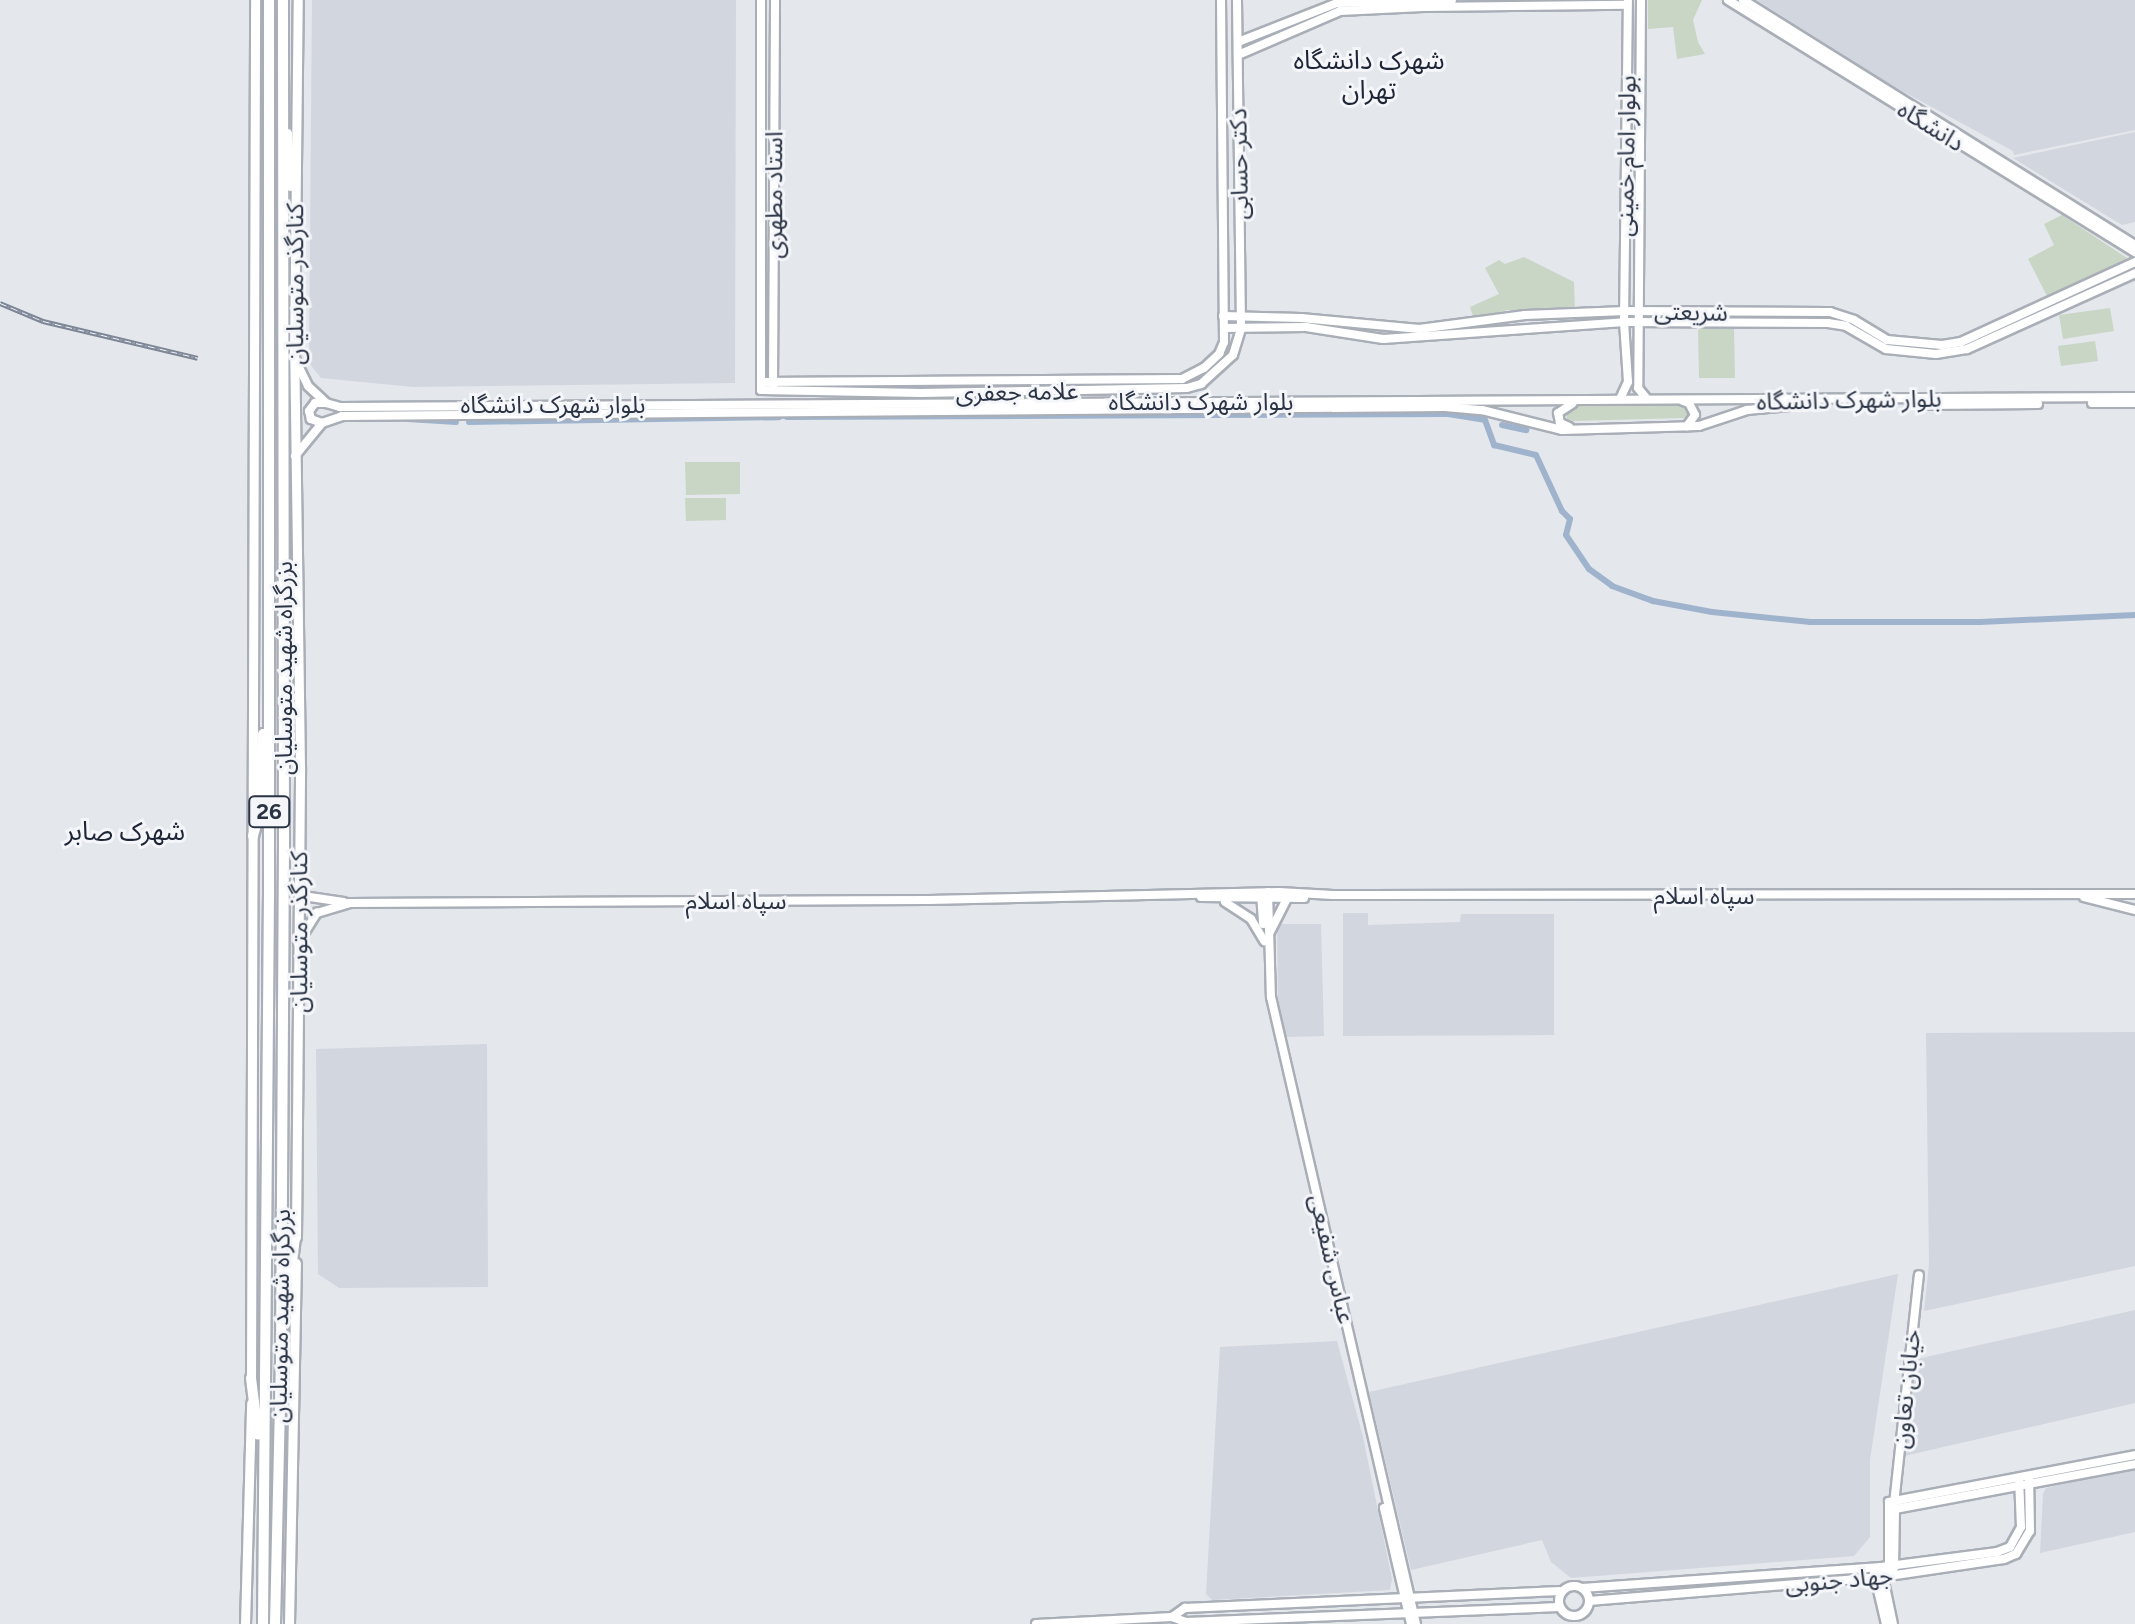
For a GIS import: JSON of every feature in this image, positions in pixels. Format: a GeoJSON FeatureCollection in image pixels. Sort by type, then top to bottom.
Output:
{"type":"FeatureCollection","features":[{"type":"Feature","properties":{"kind":"highway","name":"بزرگراه شهید متوسلیان"},"geometry":{"type":"LineString","coordinates":[[263,1624],[270,693],[269,0]]}},
{"type":"Feature","properties":{"kind":"highway","name":"بزرگراه شهید متوسلیان"},"geometry":{"type":"LineString","coordinates":[[275,1624],[281,1363],[285,596],[281,404],[283,0]]}},
{"type":"Feature","properties":{"kind":"highway"},"geometry":{"type":"LineString","coordinates":[[253,836],[259,813],[263,736],[270,693]]}},
{"type":"Feature","properties":{"kind":"highway"},"geometry":{"type":"LineString","coordinates":[[281,1363],[296,1230]]}},
{"type":"Feature","properties":{"kind":"highway"},"geometry":{"type":"LineString","coordinates":[[251,1378],[262,1478]]}},
{"type":"Feature","properties":{"kind":"main road","name":"کنارگذر متوسلیان"},"geometry":{"type":"LineString","coordinates":[[248,1624],[255,0]]}},
{"type":"Feature","properties":{"kind":"main road","name":"کنارگذر متوسلیان"},"geometry":{"type":"LineString","coordinates":[[289,1624],[298,944],[299,586],[294,357],[298,0]]}},
{"type":"Feature","properties":{"kind":"main road"},"geometry":{"type":"LineString","coordinates":[[283,87],[295,246]]}},
{"type":"Feature","properties":{"kind":"street","name":"استاد مطهری"},"geometry":{"type":"LineString","coordinates":[[761,0],[761,386]]}},
{"type":"Feature","properties":{"kind":"street","name":"استاد مطهری"},"geometry":{"type":"LineString","coordinates":[[773,386],[775,0]]}},
{"type":"Feature","properties":{"kind":"street","name":"دکتر حسابی"},"geometry":{"type":"LineString","coordinates":[[1221,0],[1224,328]]}},
{"type":"Feature","properties":{"kind":"street","name":"دکتر حسابی"},"geometry":{"type":"LineString","coordinates":[[1237,0],[1241,328]]}},
{"type":"Feature","properties":{"kind":"street"},"geometry":{"type":"LineString","coordinates":[[1238,42],[1337,3],[1452,0]]}},
{"type":"Feature","properties":{"kind":"street","name":"بولوار امام خمینی"},"geometry":{"type":"LineString","coordinates":[[1641,0],[1638,388],[1647,399]]}},
{"type":"Feature","properties":{"kind":"street","name":"دانشگاه"},"geometry":{"type":"LineString","coordinates":[[1728,0],[2135,245]]}},
{"type":"Feature","properties":{"kind":"street","name":"دانشگاه"},"geometry":{"type":"LineString","coordinates":[[1743,0],[2135,252]]}},
{"type":"Feature","properties":{"kind":"street"},"geometry":{"type":"LineString","coordinates":[[1238,55],[1340,11],[1628,2]]}},
{"type":"Feature","properties":{"kind":"street","name":"بولوار امام خمینی"},"geometry":{"type":"LineString","coordinates":[[1620,399],[1628,382],[1624,322],[1628,2]]}},
{"type":"Feature","properties":{"kind":"street","name":"شریعتی"},"geometry":{"type":"LineString","coordinates":[[1223,316],[1419,329],[1525,315],[1625,311],[1830,312],[1854,320],[1887,340],[1942,345],[1961,342],[2135,262]]}},
{"type":"Feature","properties":{"kind":"street","name":"شریعتی"},"geometry":{"type":"LineString","coordinates":[[1224,328],[1306,327],[1383,339],[1624,322],[1828,323],[1846,326],[1886,349],[1953,352],[1967,349],[2135,273]]}},
{"type":"Feature","properties":{"kind":"street"},"geometry":{"type":"LineString","coordinates":[[1524,328],[1525,315]]}},
{"type":"Feature","properties":{"kind":"street","name":"علامه جعفری"},"geometry":{"type":"LineString","coordinates":[[761,386],[1182,379],[1193,377],[1219,354],[1224,328]]}},
{"type":"Feature","properties":{"kind":"street","name":"علامه جعفری"},"geometry":{"type":"LineString","coordinates":[[773,386],[921,393],[1187,388],[1201,384],[1233,355],[1241,328]]}},
{"type":"Feature","properties":{"kind":"street"},"geometry":{"type":"LineString","coordinates":[[294,357],[308,386],[326,403]]}},
{"type":"Feature","properties":{"kind":"street","name":"بلوار شهرک دانشگاه"},"geometry":{"type":"LineString","coordinates":[[322,423],[342,416],[461,410],[1620,399],[2135,400]]}},
{"type":"Feature","properties":{"kind":"street"},"geometry":{"type":"LineString","coordinates":[[1679,400],[1689,403],[1694,411],[1687,427]]}},
{"type":"Feature","properties":{"kind":"street","name":"بلوار شهرک دانشگاه"},"geometry":{"type":"LineString","coordinates":[[326,403],[340,407],[461,410],[1445,407],[1482,410],[1545,428],[1573,429],[1687,427],[1747,410],[1789,406],[2135,400]]}},
{"type":"Feature","properties":{"kind":"street"},"geometry":{"type":"LineString","coordinates":[[1573,429],[1560,423],[1558,413],[1563,407],[1579,401]]}},
{"type":"Feature","properties":{"kind":"street"},"geometry":{"type":"LineString","coordinates":[[295,457],[322,423],[311,419],[309,411],[315,403],[326,403]]}},
{"type":"Feature","properties":{"kind":"street"},"geometry":{"type":"LineString","coordinates":[[298,890],[303,896],[349,903]]}},
{"type":"Feature","properties":{"kind":"street","name":"سپاه اسلام"},"geometry":{"type":"LineString","coordinates":[[298,944],[317,913],[349,903],[1333,895],[2135,894]]}},
{"type":"Feature","properties":{"kind":"street","name":"سپاه اسلام"},"geometry":{"type":"LineString","coordinates":[[1193,896],[1217,900],[1333,895]]}},
{"type":"Feature","properties":{"kind":"street","name":"سپاه اسلام"},"geometry":{"type":"LineString","coordinates":[[2076,895],[2135,910]]}},
{"type":"Feature","properties":{"kind":"street","name":"عباس شفیعی"},"geometry":{"type":"LineString","coordinates":[[1265,896],[1267,998],[1414,1624]]}},
{"type":"Feature","properties":{"kind":"street"},"geometry":{"type":"LineString","coordinates":[[1217,900],[1245,913],[1265,940],[1287,899]]}},
{"type":"Feature","properties":{"kind":"street","name":"خیابان تعاون"},"geometry":{"type":"LineString","coordinates":[[1894,1505],[1919,1275]]}},
{"type":"Feature","properties":{"kind":"street"},"geometry":{"type":"LineString","coordinates":[[2030,1481],[2135,1455]]}},
{"type":"Feature","properties":{"kind":"street"},"geometry":{"type":"LineString","coordinates":[[1894,1505],[2135,1464]]}},
{"type":"Feature","properties":{"kind":"street","name":"جهاد جنوبی"},"geometry":{"type":"LineString","coordinates":[[1589,1601],[2004,1559],[2016,1554],[2030,1531],[2030,1481]]}},
{"type":"Feature","properties":{"kind":"street","name":"جهاد جنوبی"},"geometry":{"type":"LineString","coordinates":[[1582,1588],[1885,1571],[1997,1552],[2010,1547],[2021,1527],[2020,1483]]}},
{"type":"Feature","properties":{"kind":"street","name":"جهاد جنوبی"},"geometry":{"type":"LineString","coordinates":[[1885,1571],[1889,1502],[1894,1505]]}},
{"type":"Feature","properties":{"kind":"street"},"geometry":{"type":"LineString","coordinates":[[1885,1571],[1886,1624]]}},
{"type":"Feature","properties":{"kind":"street"},"geometry":{"type":"LineString","coordinates":[[1885,1571],[1893,1624]]}},
{"type":"Feature","properties":{"kind":"street"},"geometry":{"type":"LineString","coordinates":[[1036,1624],[1172,1617],[1186,1622],[1410,1610],[1559,1607],[1568,1615],[1576,1616],[1584,1612],[1589,1601],[1582,1588],[1569,1586],[1562,1591],[1185,1608],[1172,1617]]}},
{"type":"Feature","properties":{"kind":"street"},"geometry":{"type":"LineString","coordinates":[[1559,1607],[1562,1591]]}},
{"type":"Feature","properties":{"kind":"shaded area"},"geometry":{"type":"Polygon","coordinates":[[[312,0],[736,0],[735,383],[413,387],[321,378],[309,363],[312,0]]]}},
{"type":"Feature","properties":{"kind":"shaded area"},"geometry":{"type":"Polygon","coordinates":[[[1757,0],[2135,0],[2135,130],[2014,155],[2013,151],[1893,86],[1757,0]]]}},
{"type":"Feature","properties":{"kind":"shaded area"},"geometry":{"type":"Polygon","coordinates":[[[2135,132],[2135,222],[2122,225],[2013,158],[2135,132]]]}},
{"type":"Feature","properties":{"kind":"shaded area"},"geometry":{"type":"Polygon","coordinates":[[[1343,913],[1368,913],[1368,925],[1460,922],[1461,914],[1554,914],[1554,1035],[1343,1036],[1343,913]]]}},
{"type":"Feature","properties":{"kind":"shaded area"},"geometry":{"type":"Polygon","coordinates":[[[1277,924],[1321,924],[1324,1036],[1286,1037],[1278,999],[1277,924]]]}},
{"type":"Feature","properties":{"kind":"shaded area"},"geometry":{"type":"Polygon","coordinates":[[[2135,1032],[2135,1266],[1924,1311],[1929,1264],[1926,1033],[2135,1032]]]}},
{"type":"Feature","properties":{"kind":"shaded area"},"geometry":{"type":"Polygon","coordinates":[[[487,1044],[488,1287],[339,1288],[318,1274],[316,1049],[487,1044]]]}},
{"type":"Feature","properties":{"kind":"shaded area"},"geometry":{"type":"Polygon","coordinates":[[[1898,1274],[1870,1460],[1870,1537],[1854,1556],[1571,1578],[1551,1562],[1542,1540],[1411,1570],[1369,1392],[1898,1274]]]}},
{"type":"Feature","properties":{"kind":"shaded area"},"geometry":{"type":"Polygon","coordinates":[[[2135,1310],[2135,1403],[1904,1456],[1917,1359],[2135,1310]]]}},
{"type":"Feature","properties":{"kind":"shaded area"},"geometry":{"type":"Polygon","coordinates":[[[1337,1341],[1363,1437],[1392,1579],[1390,1590],[1212,1600],[1206,1594],[1220,1347],[1337,1341]]]}},
{"type":"Feature","properties":{"kind":"shaded area"},"geometry":{"type":"Polygon","coordinates":[[[2135,1467],[2135,1532],[2040,1553],[2043,1494],[2046,1488],[2135,1467]]]}},
{"type":"Feature","properties":{"kind":"green space"},"geometry":{"type":"Polygon","coordinates":[[[1648,0],[1702,0],[1693,20],[1698,42],[1705,54],[1677,59],[1673,27],[1648,29],[1648,0]]]}},
{"type":"Feature","properties":{"kind":"green space"},"geometry":{"type":"Polygon","coordinates":[[[2062,215],[2130,260],[2047,296],[2028,259],[2054,245],[2044,224],[2062,215]]]}},
{"type":"Feature","properties":{"kind":"green space"},"geometry":{"type":"Polygon","coordinates":[[[1524,257],[1574,282],[1575,312],[1507,310],[1474,319],[1470,307],[1499,294],[1485,268],[1499,260],[1505,264],[1524,257]]]}},
{"type":"Feature","properties":{"kind":"green space"},"geometry":{"type":"Polygon","coordinates":[[[2110,308],[2114,331],[2063,339],[2059,315],[2110,308]]]}},
{"type":"Feature","properties":{"kind":"green space"},"geometry":{"type":"Polygon","coordinates":[[[1698,327],[1734,329],[1735,378],[1699,378],[1698,327]]]}},
{"type":"Feature","properties":{"kind":"green space"},"geometry":{"type":"Polygon","coordinates":[[[2095,341],[2098,361],[2061,366],[2058,346],[2095,341]]]}},
{"type":"Feature","properties":{"kind":"green space"},"geometry":{"type":"Polygon","coordinates":[[[1682,403],[1689,415],[1684,418],[1573,421],[1567,419],[1566,413],[1579,404],[1682,403]]]}},
{"type":"Feature","properties":{"kind":"green space"},"geometry":{"type":"Polygon","coordinates":[[[685,462],[740,462],[740,494],[686,495],[685,462]]]}},
{"type":"Feature","properties":{"kind":"green space"},"geometry":{"type":"Polygon","coordinates":[[[685,498],[726,498],[726,520],[686,521],[685,498]]]}},
{"type":"Feature","properties":{"kind":"waterway"},"geometry":{"type":"LineString","coordinates":[[787,417],[1448,414],[1485,420],[1494,445],[1536,455],[1562,511],[1570,519],[1566,535],[1589,569],[1612,586],[1653,601],[1712,612],[1810,622],[1980,622],[2135,615]]}},
{"type":"Feature","properties":{"kind":"waterway"},"geometry":{"type":"LineString","coordinates":[[469,422],[779,417]]}},
{"type":"Feature","properties":{"kind":"waterway"},"geometry":{"type":"LineString","coordinates":[[408,419],[456,422]]}},
{"type":"Feature","properties":{"kind":"waterway"},"geometry":{"type":"LineString","coordinates":[[1502,425],[1526,430]]}},
{"type":"Feature","properties":{"kind":"railway"},"geometry":{"type":"LineString","coordinates":[[0,303],[43,321],[198,358]]}},
{"type":"Feature","properties":{"kind":"district","name":"شهرک دانشگاه تهران"},"geometry":{"type":"Point","coordinates":[1369,76]}},
{"type":"Feature","properties":{"kind":"district","name":"شهرک صابر"},"geometry":{"type":"Point","coordinates":[125,832]}}]}
